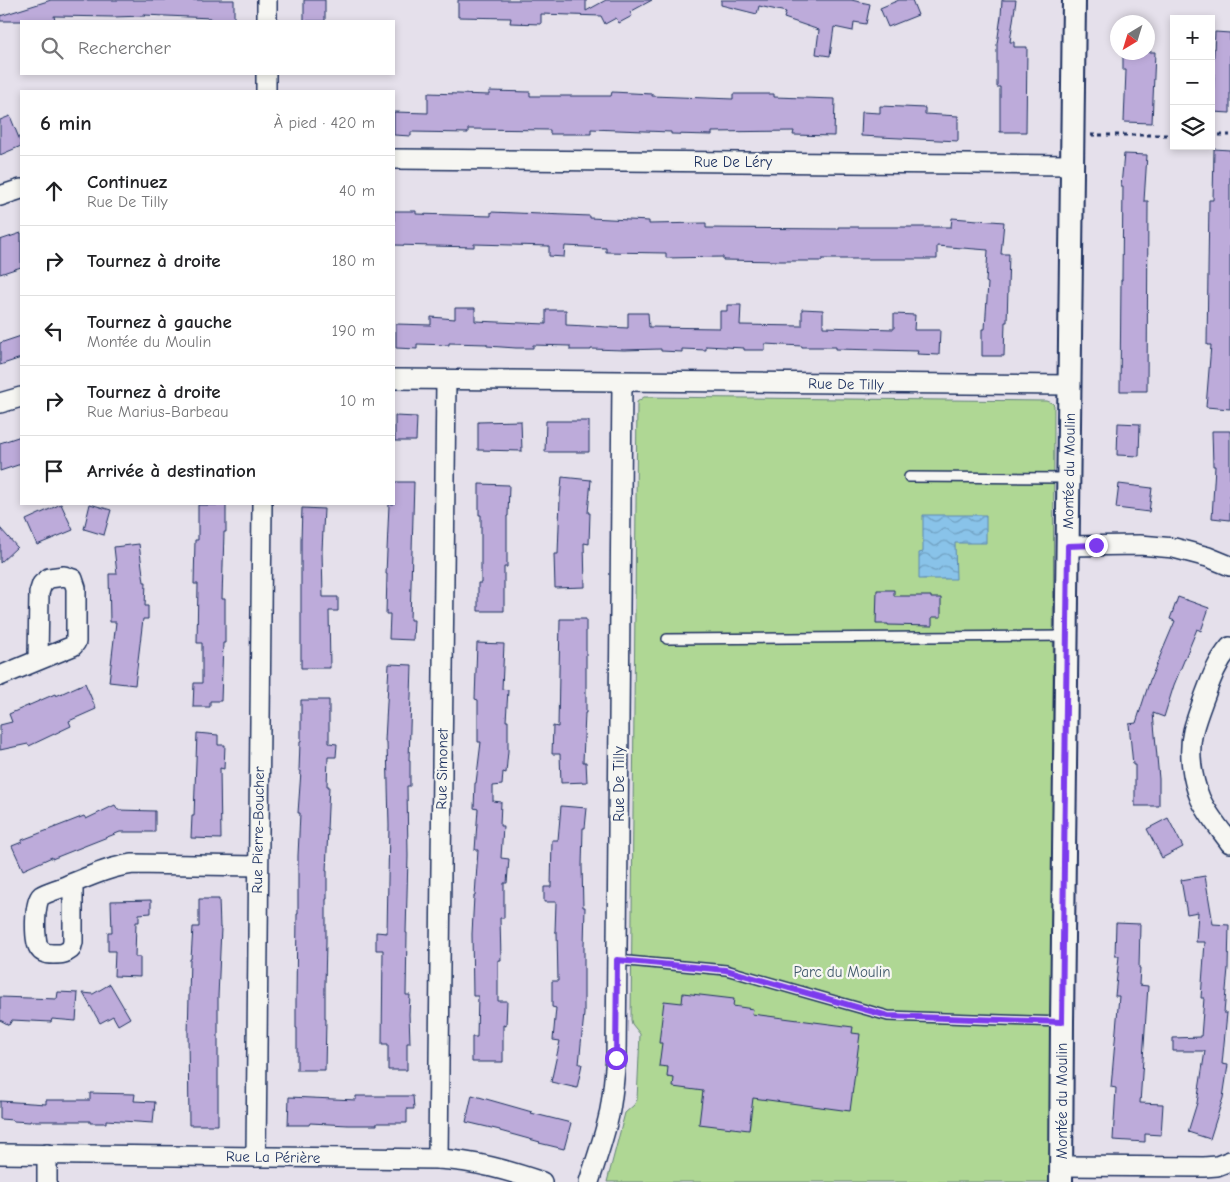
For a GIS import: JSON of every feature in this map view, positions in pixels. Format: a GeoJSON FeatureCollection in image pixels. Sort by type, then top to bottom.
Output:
{"type":"FeatureCollection","features":[{"type":"Feature","properties":{"kind":"street"},"geometry":{"type":"LineString","coordinates":[[267,20],[268,0]]}},
{"type":"Feature","properties":{"kind":"street","name":"Montée du Moulin"},"geometry":{"type":"LineString","coordinates":[[1062,1174],[1062,1022],[1074,0]]}},
{"type":"Feature","properties":{"kind":"street"},"geometry":{"type":"LineString","coordinates":[[266,75],[266,90]]}},
{"type":"Feature","properties":{"kind":"street","name":"Rue De Léry"},"geometry":{"type":"LineString","coordinates":[[395,159],[1073,165]]}},
{"type":"Feature","properties":{"kind":"street"},"geometry":{"type":"LineString","coordinates":[[0,196],[20,189]]}},
{"type":"Feature","properties":{"kind":"street","name":"Rue De Tilly"},"geometry":{"type":"LineString","coordinates":[[395,380],[1070,385]]}},
{"type":"Feature","properties":{"kind":"street","name":"Rue Simonet"},"geometry":{"type":"LineString","coordinates":[[438,1159],[446,380]]}},
{"type":"Feature","properties":{"kind":"street","name":"Rue De Tilly"},"geometry":{"type":"LineString","coordinates":[[589,1182],[604,1136],[614,1090],[616,1058],[622,382]]}},
{"type":"Feature","properties":{"kind":"street"},"geometry":{"type":"LineString","coordinates":[[0,403],[20,397]]}},
{"type":"Feature","properties":{"kind":"street","name":"Rue Pierre-Boucher"},"geometry":{"type":"LineString","coordinates":[[256,1157],[262,505]]}},
{"type":"Feature","properties":{"kind":"street"},"geometry":{"type":"LineString","coordinates":[[1068,546],[1140,545],[1174,548],[1208,557],[1230,566]]}},
{"type":"Feature","properties":{"kind":"street"},"geometry":{"type":"LineString","coordinates":[[1230,647],[1217,665],[1197,716],[1193,732],[1191,755],[1200,799],[1212,819],[1230,842]]}},
{"type":"Feature","properties":{"kind":"street"},"geometry":{"type":"LineString","coordinates":[[0,676],[38,660]]}},
{"type":"Feature","properties":{"kind":"street"},"geometry":{"type":"LineString","coordinates":[[72,884],[110,868],[133,864],[258,866]]}},
{"type":"Feature","properties":{"kind":"street","name":"Rue La Périère"},"geometry":{"type":"LineString","coordinates":[[0,1154],[462,1160],[517,1173],[542,1182]]}},
{"type":"Feature","properties":{"kind":"street"},"geometry":{"type":"LineString","coordinates":[[47,1154],[47,1182]]}},
{"type":"Feature","properties":{"kind":"street"},"geometry":{"type":"LineString","coordinates":[[1062,1174],[1217,1166],[1230,1161]]}},
{"type":"Feature","properties":{"kind":"lane"},"geometry":{"type":"LineString","coordinates":[[909,477],[1069,478]]}},
{"type":"Feature","properties":{"kind":"lane"},"geometry":{"type":"LineString","coordinates":[[667,640],[1068,636]]}},
{"type":"Feature","properties":{"kind":"lane"},"geometry":{"type":"LineString","coordinates":[[617,960],[726,970],[888,1016],[1062,1022]]}},
{"type":"Feature","properties":{"kind":"path"},"geometry":{"type":"LineString","coordinates":[[1073,135],[1170,135]]}},
{"type":"Feature","properties":{"kind":"path"},"geometry":{"type":"LineString","coordinates":[[1215,135],[1230,135]]}},
{"type":"Feature","properties":{"kind":"green space","name":"Parc du Moulin"},"geometry":{"type":"Polygon","coordinates":[[[644,397],[1047,401],[1054,405],[1052,1051],[1049,1182],[607,1182],[625,1113],[637,1100],[640,1034],[631,1020],[637,402],[644,397]]]}},
{"type":"Feature","properties":{"kind":"water"},"geometry":{"type":"Polygon","coordinates":[[[923,515],[986,515],[986,543],[955,543],[956,579],[919,579],[919,553],[923,552],[923,515]]]}},
{"type":"Feature","properties":{"kind":"building"},"geometry":{"type":"Polygon","coordinates":[[[51,0],[234,0],[234,20],[144,15],[113,17],[54,16],[55,20],[0,21],[0,16],[51,0]]]}},
{"type":"Feature","properties":{"kind":"building"},"geometry":{"type":"Polygon","coordinates":[[[304,0],[325,0],[325,20],[304,20],[304,0]]]}},
{"type":"Feature","properties":{"kind":"building"},"geometry":{"type":"Polygon","coordinates":[[[458,0],[586,0],[586,11],[606,0],[652,0],[630,12],[632,16],[619,23],[616,18],[605,24],[601,16],[541,14],[541,24],[510,23],[511,18],[458,17],[458,0]]]}},
{"type":"Feature","properties":{"kind":"building"},"geometry":{"type":"Polygon","coordinates":[[[721,0],[851,0],[870,4],[866,24],[854,22],[853,31],[834,27],[830,56],[816,54],[819,30],[784,18],[786,12],[759,6],[757,14],[721,5],[721,0]]]}},
{"type":"Feature","properties":{"kind":"building"},"geometry":{"type":"Polygon","coordinates":[[[899,0],[912,0],[918,15],[888,27],[880,8],[899,0]]]}},
{"type":"Feature","properties":{"kind":"building"},"geometry":{"type":"Polygon","coordinates":[[[1002,0],[1016,0],[1010,42],[1014,42],[1014,47],[1027,47],[1026,132],[1000,132],[1000,87],[997,87],[997,44],[1002,0]]]}},
{"type":"Feature","properties":{"kind":"building"},"geometry":{"type":"Polygon","coordinates":[[[1215,32],[1230,33],[1230,113],[1215,112],[1215,32]]]}},
{"type":"Feature","properties":{"kind":"building"},"geometry":{"type":"Polygon","coordinates":[[[1123,60],[1155,60],[1152,123],[1124,122],[1126,70],[1123,70],[1123,60]]]}},
{"type":"Feature","properties":{"kind":"building"},"geometry":{"type":"Polygon","coordinates":[[[489,91],[530,92],[530,96],[611,96],[612,92],[652,94],[652,96],[733,99],[733,94],[774,94],[774,97],[835,99],[834,136],[793,135],[794,131],[712,132],[712,135],[591,129],[591,134],[550,134],[550,130],[468,129],[468,133],[411,132],[411,136],[395,135],[395,112],[428,113],[428,93],[489,95],[489,91]]]}},
{"type":"Feature","properties":{"kind":"building"},"geometry":{"type":"Polygon","coordinates":[[[880,106],[925,108],[925,114],[958,116],[958,141],[861,136],[862,112],[880,113],[880,106]]]}},
{"type":"Feature","properties":{"kind":"building"},"geometry":{"type":"Polygon","coordinates":[[[10,116],[20,141],[20,146],[0,155],[0,120],[10,116]]]}},
{"type":"Feature","properties":{"kind":"building"},"geometry":{"type":"Polygon","coordinates":[[[1214,150],[1230,150],[1230,409],[1206,407],[1211,345],[1207,345],[1209,200],[1213,200],[1214,150]]]}},
{"type":"Feature","properties":{"kind":"building"},"geometry":{"type":"Polygon","coordinates":[[[1124,154],[1147,155],[1144,201],[1148,201],[1147,391],[1120,391],[1123,186],[1121,186],[1124,154]]]}},
{"type":"Feature","properties":{"kind":"building"},"geometry":{"type":"Polygon","coordinates":[[[395,211],[416,211],[416,214],[491,216],[491,212],[590,216],[590,218],[649,221],[649,224],[706,223],[706,228],[838,229],[838,227],[951,227],[952,218],[1004,222],[1001,254],[1009,254],[1004,356],[982,356],[982,329],[985,329],[988,283],[986,282],[988,250],[937,246],[937,259],[780,261],[723,260],[723,257],[666,258],[666,253],[606,252],[606,248],[565,246],[564,257],[549,256],[549,246],[474,244],[474,247],[395,245],[395,211]]]}},
{"type":"Feature","properties":{"kind":"building"},"geometry":{"type":"Polygon","coordinates":[[[20,233],[20,267],[0,274],[0,240],[20,233]]]}},
{"type":"Feature","properties":{"kind":"building"},"geometry":{"type":"Polygon","coordinates":[[[727,305],[741,305],[740,325],[802,326],[802,309],[823,310],[823,327],[894,329],[894,314],[915,315],[914,330],[940,330],[939,355],[917,354],[918,351],[836,349],[836,347],[765,344],[765,350],[706,346],[706,350],[682,349],[682,352],[661,351],[661,349],[570,350],[570,346],[533,345],[533,348],[516,348],[487,346],[487,344],[449,343],[449,345],[417,344],[417,349],[396,348],[396,324],[431,325],[431,317],[455,319],[455,308],[475,308],[475,321],[546,324],[546,310],[566,310],[566,325],[628,328],[628,313],[648,313],[649,327],[720,328],[720,311],[727,311],[727,305]]]}},
{"type":"Feature","properties":{"kind":"building"},"geometry":{"type":"Polygon","coordinates":[[[20,336],[20,358],[0,365],[0,343],[20,336]]]}},
{"type":"Feature","properties":{"kind":"building"},"geometry":{"type":"Polygon","coordinates":[[[395,416],[417,417],[416,441],[395,441],[395,416]]]}},
{"type":"Feature","properties":{"kind":"building"},"geometry":{"type":"Polygon","coordinates":[[[521,421],[522,451],[478,450],[478,422],[521,421]]]}},
{"type":"Feature","properties":{"kind":"building"},"geometry":{"type":"Polygon","coordinates":[[[546,421],[589,421],[589,452],[545,452],[546,421]]]}},
{"type":"Feature","properties":{"kind":"building"},"geometry":{"type":"Polygon","coordinates":[[[1118,423],[1140,424],[1139,456],[1117,455],[1118,423]]]}},
{"type":"Feature","properties":{"kind":"building"},"geometry":{"type":"Polygon","coordinates":[[[1212,431],[1230,431],[1230,520],[1212,518],[1215,466],[1213,466],[1212,431]]]}},
{"type":"Feature","properties":{"kind":"building"},"geometry":{"type":"Polygon","coordinates":[[[20,436],[20,464],[0,471],[0,443],[20,436]]]}},
{"type":"Feature","properties":{"kind":"building"},"geometry":{"type":"Polygon","coordinates":[[[562,477],[591,480],[588,513],[590,513],[589,544],[584,543],[585,587],[555,588],[554,554],[558,554],[562,477]]]}},
{"type":"Feature","properties":{"kind":"building"},"geometry":{"type":"Polygon","coordinates":[[[395,482],[414,482],[410,620],[414,620],[413,640],[389,639],[390,614],[386,614],[389,505],[395,505],[395,482]]]}},
{"type":"Feature","properties":{"kind":"building"},"geometry":{"type":"Polygon","coordinates":[[[479,484],[509,485],[507,567],[504,567],[504,611],[478,611],[478,583],[481,583],[479,484]]]}},
{"type":"Feature","properties":{"kind":"building"},"geometry":{"type":"Polygon","coordinates":[[[1119,484],[1152,488],[1149,512],[1116,508],[1119,484]]]}},
{"type":"Feature","properties":{"kind":"building"},"geometry":{"type":"Polygon","coordinates":[[[61,505],[73,530],[37,545],[26,520],[61,505]]]}},
{"type":"Feature","properties":{"kind":"building"},"geometry":{"type":"Polygon","coordinates":[[[90,505],[111,510],[104,535],[84,529],[90,505]]]}},
{"type":"Feature","properties":{"kind":"building"},"geometry":{"type":"Polygon","coordinates":[[[198,505],[226,505],[222,599],[225,599],[225,643],[223,643],[221,701],[210,701],[210,707],[193,707],[194,683],[202,683],[202,643],[197,643],[198,584],[194,584],[195,540],[198,540],[198,505]]]}},
{"type":"Feature","properties":{"kind":"building"},"geometry":{"type":"Polygon","coordinates":[[[302,508],[324,509],[322,551],[323,597],[338,597],[338,611],[329,611],[330,668],[301,668],[302,508]]]}},
{"type":"Feature","properties":{"kind":"building"},"geometry":{"type":"Polygon","coordinates":[[[0,528],[17,547],[0,563],[0,528]]]}},
{"type":"Feature","properties":{"kind":"building"},"geometry":{"type":"Polygon","coordinates":[[[139,544],[144,582],[146,582],[145,606],[148,606],[148,619],[143,619],[135,685],[109,682],[116,622],[110,622],[109,574],[117,574],[114,547],[139,544]]]}},
{"type":"Feature","properties":{"kind":"building"},"geometry":{"type":"Polygon","coordinates":[[[877,590],[894,590],[894,596],[931,596],[931,598],[941,598],[941,617],[932,617],[932,626],[876,624],[877,590]]]}},
{"type":"Feature","properties":{"kind":"building"},"geometry":{"type":"Polygon","coordinates":[[[1178,597],[1209,608],[1201,631],[1197,629],[1174,685],[1164,717],[1153,713],[1159,779],[1159,806],[1135,806],[1135,765],[1133,765],[1129,724],[1136,723],[1150,680],[1175,621],[1170,619],[1178,597]]]}},
{"type":"Feature","properties":{"kind":"building"},"geometry":{"type":"Polygon","coordinates":[[[560,619],[586,619],[586,713],[583,762],[586,762],[587,782],[561,783],[560,754],[552,754],[553,726],[558,727],[560,619]]]}},
{"type":"Feature","properties":{"kind":"building"},"geometry":{"type":"Polygon","coordinates":[[[477,643],[504,644],[502,689],[508,690],[506,773],[503,772],[502,785],[493,786],[493,801],[501,802],[500,826],[503,826],[501,858],[509,859],[507,883],[504,883],[504,918],[500,918],[501,960],[498,960],[498,1001],[507,1001],[506,1026],[503,1025],[503,1062],[472,1062],[472,1037],[477,1037],[478,996],[473,996],[472,934],[478,850],[475,850],[478,809],[474,808],[475,783],[481,742],[478,742],[478,700],[475,699],[477,643]]]}},
{"type":"Feature","properties":{"kind":"building"},"geometry":{"type":"Polygon","coordinates":[[[389,664],[412,665],[410,786],[407,786],[406,995],[410,995],[410,1043],[407,1043],[407,1070],[388,1070],[388,1044],[382,1044],[383,950],[376,950],[376,932],[387,933],[389,826],[387,742],[385,741],[389,664]]]}},
{"type":"Feature","properties":{"kind":"building"},"geometry":{"type":"Polygon","coordinates":[[[85,683],[96,709],[69,721],[71,726],[29,746],[28,744],[0,750],[0,725],[12,722],[9,714],[85,683]]]}},
{"type":"Feature","properties":{"kind":"building"},"geometry":{"type":"Polygon","coordinates":[[[301,700],[329,700],[329,743],[337,744],[336,757],[328,757],[325,1070],[297,1070],[297,914],[300,813],[298,813],[301,771],[299,771],[301,700]]]}},
{"type":"Feature","properties":{"kind":"building"},"geometry":{"type":"Polygon","coordinates":[[[197,733],[218,735],[218,745],[225,745],[224,769],[220,768],[221,839],[191,838],[192,816],[194,816],[197,733]]]}},
{"type":"Feature","properties":{"kind":"building"},"geometry":{"type":"Polygon","coordinates":[[[115,805],[118,810],[155,811],[155,832],[120,832],[52,859],[52,857],[23,870],[12,846],[22,842],[22,840],[84,816],[86,819],[115,805]]]}},
{"type":"Feature","properties":{"kind":"building"},"geometry":{"type":"Polygon","coordinates":[[[561,806],[587,808],[585,828],[583,828],[582,866],[583,907],[585,907],[584,1014],[579,1064],[582,1064],[577,1088],[551,1082],[560,1041],[553,1040],[556,1008],[552,1007],[552,981],[558,981],[557,932],[555,932],[556,902],[544,902],[544,887],[551,887],[552,840],[558,840],[561,806]]]}},
{"type":"Feature","properties":{"kind":"building"},"geometry":{"type":"Polygon","coordinates":[[[1168,818],[1183,847],[1162,858],[1147,829],[1168,818]]]}},
{"type":"Feature","properties":{"kind":"building"},"geometry":{"type":"Polygon","coordinates":[[[1205,876],[1213,924],[1229,925],[1224,1013],[1227,1013],[1222,1064],[1228,1065],[1223,1098],[1210,1139],[1188,1132],[1197,1103],[1205,1051],[1173,1051],[1173,1038],[1201,1037],[1204,998],[1201,998],[1205,942],[1196,942],[1198,912],[1187,914],[1181,880],[1205,876]]]}},
{"type":"Feature","properties":{"kind":"building"},"geometry":{"type":"Polygon","coordinates":[[[199,899],[219,899],[221,928],[218,997],[218,1125],[189,1125],[188,1034],[190,959],[193,927],[199,927],[199,899]]]}},
{"type":"Feature","properties":{"kind":"building"},"geometry":{"type":"Polygon","coordinates":[[[151,900],[151,913],[139,914],[139,922],[136,922],[135,957],[140,957],[140,977],[114,976],[115,951],[108,951],[108,932],[112,932],[111,901],[151,900]]]}},
{"type":"Feature","properties":{"kind":"building"},"geometry":{"type":"Polygon","coordinates":[[[1116,923],[1140,924],[1139,985],[1148,986],[1140,1103],[1163,1104],[1161,1135],[1145,1134],[1145,1142],[1113,1140],[1116,1088],[1111,1087],[1119,996],[1115,996],[1119,956],[1115,956],[1116,923]]]}},
{"type":"Feature","properties":{"kind":"building"},"geometry":{"type":"Polygon","coordinates":[[[110,984],[130,1018],[118,1025],[113,1016],[100,1023],[83,993],[93,994],[110,984]]]}},
{"type":"Feature","properties":{"kind":"building"},"geometry":{"type":"Polygon","coordinates":[[[58,992],[78,993],[76,1021],[52,1019],[51,1022],[12,1020],[9,1025],[0,1020],[0,997],[57,999],[58,992]]]}},
{"type":"Feature","properties":{"kind":"building"},"geometry":{"type":"Polygon","coordinates":[[[683,993],[734,999],[733,1006],[753,1009],[752,1014],[853,1027],[852,1033],[860,1034],[850,1111],[753,1098],[749,1130],[699,1124],[703,1091],[673,1087],[674,1078],[667,1077],[668,1067],[659,1066],[662,1043],[659,1043],[664,1001],[682,1003],[683,993]]]}},
{"type":"Feature","properties":{"kind":"building"},"geometry":{"type":"Polygon","coordinates":[[[90,1093],[135,1094],[134,1101],[155,1102],[153,1123],[106,1120],[106,1123],[90,1123],[90,1121],[30,1122],[0,1119],[0,1101],[46,1104],[46,1100],[90,1100],[90,1093]]]}},
{"type":"Feature","properties":{"kind":"building"},"geometry":{"type":"Polygon","coordinates":[[[472,1095],[571,1123],[564,1149],[466,1122],[472,1095]]]}},
{"type":"Feature","properties":{"kind":"building"},"geometry":{"type":"Polygon","coordinates":[[[356,1096],[413,1096],[414,1109],[407,1109],[407,1123],[348,1125],[310,1123],[309,1125],[288,1125],[289,1097],[356,1100],[356,1096]]]}},
{"type":"Feature","properties":{"kind":"route"},"geometry":{"type":"LineString","coordinates":[[616,1058],[617,960],[726,970],[888,1016],[1062,1022],[1068,546],[1096,545]]}}]}
